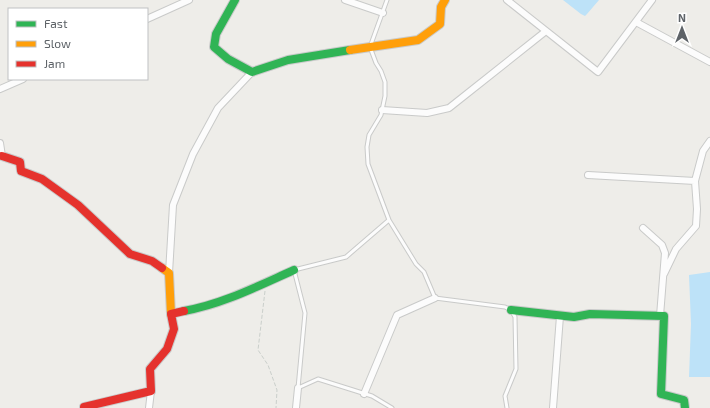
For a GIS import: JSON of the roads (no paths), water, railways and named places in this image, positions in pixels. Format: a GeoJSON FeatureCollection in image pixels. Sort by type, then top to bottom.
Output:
{"type":"FeatureCollection","features":[{"type":"Feature","properties":{"kind":"street"},"geometry":{"type":"LineString","coordinates":[[148,19],[189,0]]}},
{"type":"Feature","properties":{"kind":"street"},"geometry":{"type":"LineString","coordinates":[[235,0],[216,34],[214,46],[228,59],[252,72]]}},
{"type":"Feature","properties":{"kind":"street"},"geometry":{"type":"LineString","coordinates":[[345,0],[383,13]]}},
{"type":"Feature","properties":{"kind":"street"},"geometry":{"type":"LineString","coordinates":[[149,408],[151,391],[150,369],[167,349],[174,329],[171,314],[169,273],[173,205],[193,154],[218,108],[252,72],[288,60],[370,46],[418,40],[440,24],[441,7],[445,0]]}},
{"type":"Feature","properties":{"kind":"street"},"geometry":{"type":"LineString","coordinates":[[507,0],[598,72],[652,0]]}},
{"type":"Feature","properties":{"kind":"street"},"geometry":{"type":"LineString","coordinates":[[636,22],[710,62]]}},
{"type":"Feature","properties":{"kind":"street"},"geometry":{"type":"LineString","coordinates":[[382,110],[427,113],[449,108],[546,31]]}},
{"type":"Feature","properties":{"kind":"street"},"geometry":{"type":"LineString","coordinates":[[0,88],[20,80]]}},
{"type":"Feature","properties":{"kind":"street"},"geometry":{"type":"LineString","coordinates":[[664,274],[676,249],[696,226],[697,209],[695,181],[703,150],[710,141]]}},
{"type":"Feature","properties":{"kind":"street"},"geometry":{"type":"LineString","coordinates":[[0,143],[1,156],[20,162],[21,171],[42,179],[78,205],[130,254],[152,261],[169,273]]}},
{"type":"Feature","properties":{"kind":"street"},"geometry":{"type":"LineString","coordinates":[[588,175],[695,181]]}},
{"type":"Feature","properties":{"kind":"street"},"geometry":{"type":"LineString","coordinates":[[643,228],[662,245],[665,252],[660,316]]}},
{"type":"Feature","properties":{"kind":"street"},"geometry":{"type":"LineString","coordinates":[[171,314],[202,308],[226,300],[294,270]]}},
{"type":"Feature","properties":{"kind":"street"},"geometry":{"type":"LineString","coordinates":[[364,394],[397,315],[435,298]]}},
{"type":"Feature","properties":{"kind":"street"},"geometry":{"type":"LineString","coordinates":[[511,310],[574,317],[590,314],[664,316],[661,394],[684,400],[685,408]]}},
{"type":"Feature","properties":{"kind":"street"},"geometry":{"type":"LineString","coordinates":[[553,408],[560,316]]}},
{"type":"Feature","properties":{"kind":"street"},"geometry":{"type":"LineString","coordinates":[[296,408],[298,388]]}},
{"type":"Feature","properties":{"kind":"street"},"geometry":{"type":"LineString","coordinates":[[84,408],[151,391]]}},
{"type":"Feature","properties":{"kind":"lane"},"geometry":{"type":"LineString","coordinates":[[387,0],[370,46],[385,82],[385,96],[381,115],[369,134],[367,147],[368,164],[389,220],[416,264],[424,272],[435,298],[505,307],[511,310],[515,317],[516,369],[505,396],[507,408]]}},
{"type":"Feature","properties":{"kind":"lane"},"geometry":{"type":"LineString","coordinates":[[389,220],[346,257],[294,270],[305,312],[298,388],[318,379],[372,396],[392,408]]}},
{"type":"Feature","properties":{"kind":"water"},"geometry":{"type":"Polygon","coordinates":[[[563,0],[599,0],[585,16],[563,0]]]}},
{"type":"Feature","properties":{"kind":"water"},"geometry":{"type":"Polygon","coordinates":[[[710,272],[710,377],[689,377],[691,324],[689,275],[710,272]]]}}]}
